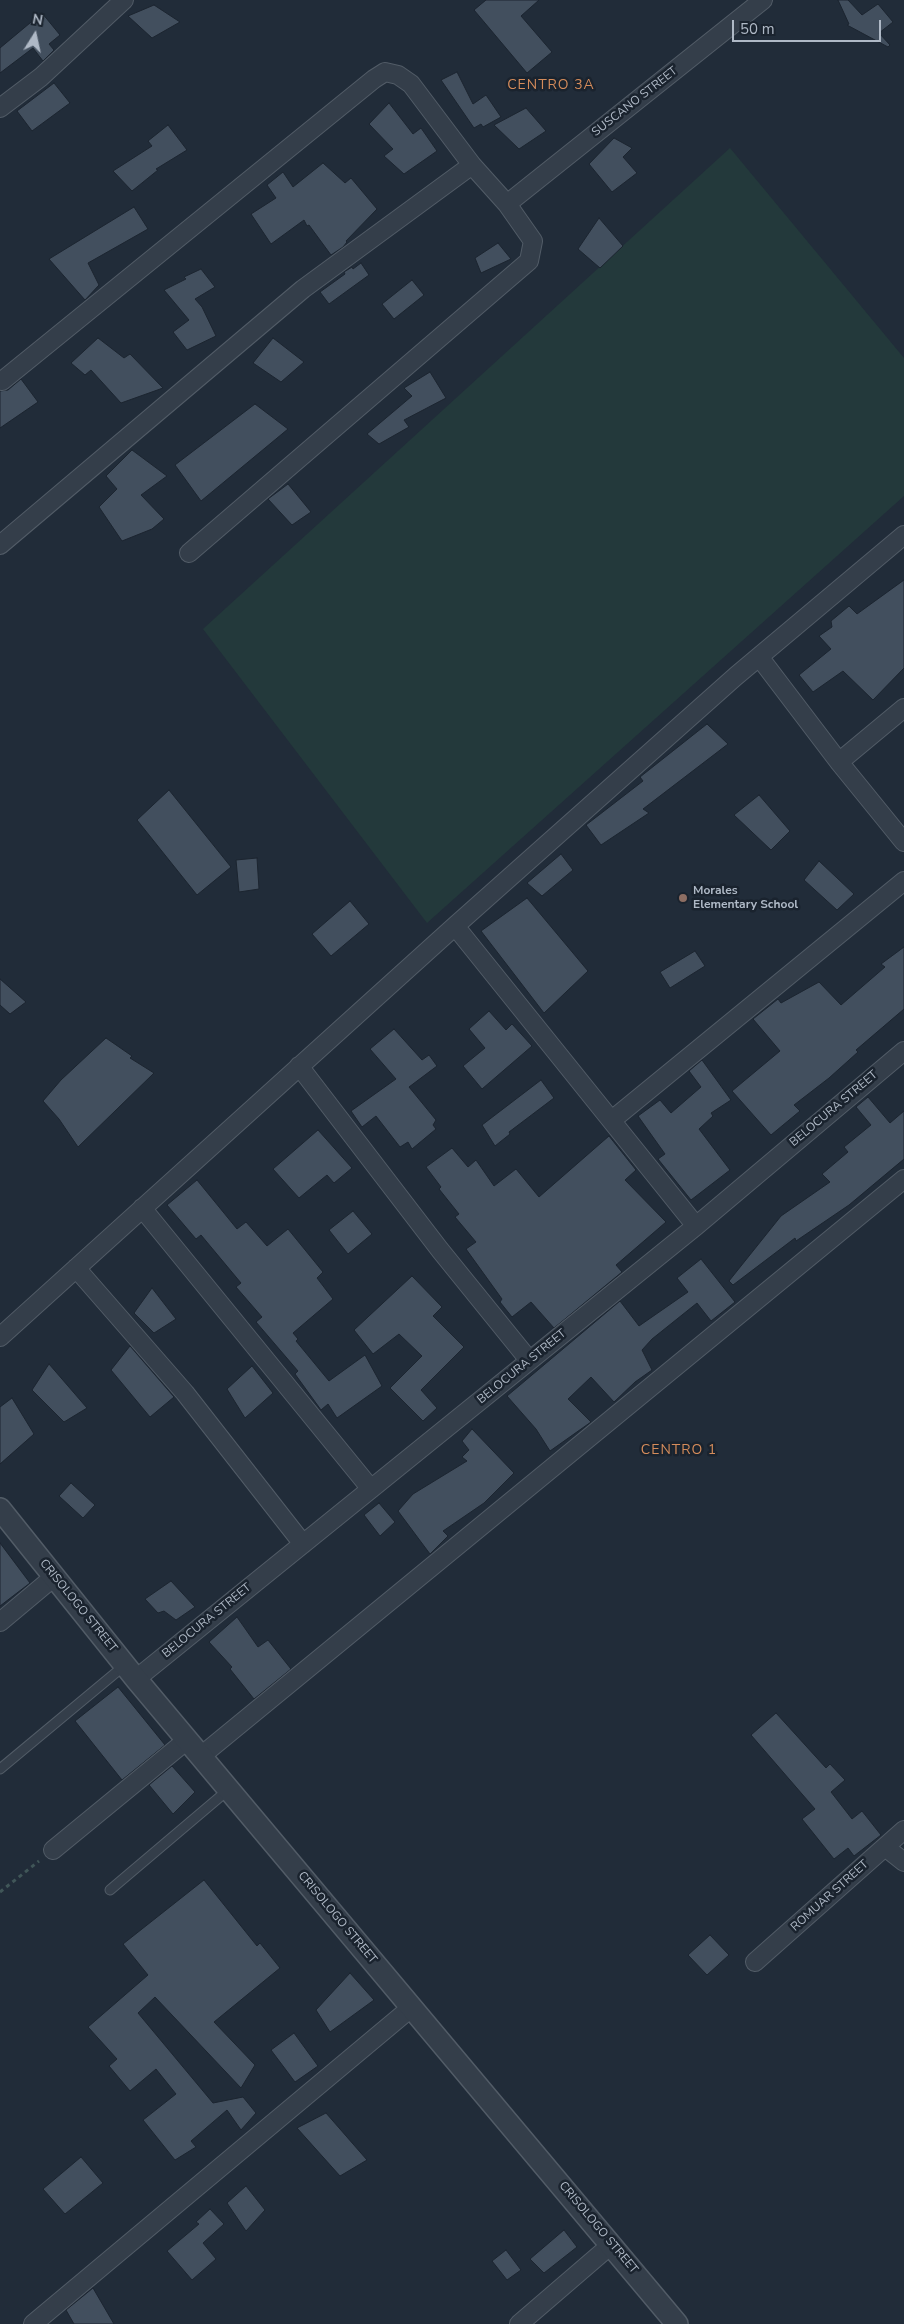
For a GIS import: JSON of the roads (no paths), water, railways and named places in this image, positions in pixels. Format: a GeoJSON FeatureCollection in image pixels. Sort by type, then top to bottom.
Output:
{"type":"FeatureCollection","features":[{"type":"Feature","properties":{"kind":"street"},"geometry":{"type":"LineString","coordinates":[[0,108],[41,76],[124,0]]}},
{"type":"Feature","properties":{"kind":"street","name":"SUSCANO STREET"},"geometry":{"type":"LineString","coordinates":[[507,204],[763,0]]}},
{"type":"Feature","properties":{"kind":"street"},"geometry":{"type":"LineString","coordinates":[[2,381],[374,78],[385,72],[398,75],[411,84],[472,165],[507,204],[533,241],[530,261],[189,553]]}},
{"type":"Feature","properties":{"kind":"street"},"geometry":{"type":"LineString","coordinates":[[0,545],[303,290],[472,165]]}},
{"type":"Feature","properties":{"kind":"street"},"geometry":{"type":"LineString","coordinates":[[0,1338],[299,1066],[736,676],[760,658],[904,535]]}},
{"type":"Feature","properties":{"kind":"street"},"geometry":{"type":"LineString","coordinates":[[760,658],[839,762],[904,842]]}},
{"type":"Feature","properties":{"kind":"street"},"geometry":{"type":"LineString","coordinates":[[839,762],[904,708]]}},
{"type":"Feature","properties":{"kind":"street"},"geometry":{"type":"LineString","coordinates":[[612,1120],[904,881]]}},
{"type":"Feature","properties":{"kind":"street"},"geometry":{"type":"LineString","coordinates":[[455,926],[696,1226]]}},
{"type":"Feature","properties":{"kind":"street","name":"BELOCURA STREET"},"geometry":{"type":"LineString","coordinates":[[131,1672],[302,1544],[371,1489],[696,1226],[904,1051]]}},
{"type":"Feature","properties":{"kind":"street"},"geometry":{"type":"LineString","coordinates":[[299,1066],[440,1250],[529,1360]]}},
{"type":"Feature","properties":{"kind":"street"},"geometry":{"type":"LineString","coordinates":[[201,1756],[904,1179]]}},
{"type":"Feature","properties":{"kind":"street"},"geometry":{"type":"LineString","coordinates":[[142,1208],[371,1489]]}},
{"type":"Feature","properties":{"kind":"street"},"geometry":{"type":"LineString","coordinates":[[76,1268],[185,1393],[302,1544]]}},
{"type":"Feature","properties":{"kind":"street","name":"CRISOLOGO STREET"},"geometry":{"type":"LineString","coordinates":[[0,1509],[187,1740],[612,2244],[677,2324]]}},
{"type":"Feature","properties":{"kind":"street"},"geometry":{"type":"LineString","coordinates":[[0,1622],[55,1576]]}},
{"type":"Feature","properties":{"kind":"street"},"geometry":{"type":"LineString","coordinates":[[53,1850],[187,1740]]}},
{"type":"Feature","properties":{"kind":"street","name":"ROMUAR STREET"},"geometry":{"type":"LineString","coordinates":[[755,1962],[904,1830]]}},
{"type":"Feature","properties":{"kind":"street"},"geometry":{"type":"LineString","coordinates":[[885,1847],[904,1862]]}},
{"type":"Feature","properties":{"kind":"street"},"geometry":{"type":"LineString","coordinates":[[33,2324],[412,2008]]}},
{"type":"Feature","properties":{"kind":"street"},"geometry":{"type":"LineString","coordinates":[[519,2324],[612,2244]]}},
{"type":"Feature","properties":{"kind":"lane"},"geometry":{"type":"LineString","coordinates":[[0,1769],[131,1672]]}},
{"type":"Feature","properties":{"kind":"lane"},"geometry":{"type":"LineString","coordinates":[[110,1890],[229,1790]]}},
{"type":"Feature","properties":{"kind":"place","name":"Morales Elementary School"},"geometry":{"type":"Point","coordinates":[683,898]}},
{"type":"Feature","properties":{"kind":"district","name":"CENTRO 3A"},"geometry":{"type":"Point","coordinates":[551,86]}},
{"type":"Feature","properties":{"kind":"district","name":"CENTRO 1"},"geometry":{"type":"Point","coordinates":[679,1451]}}]}
